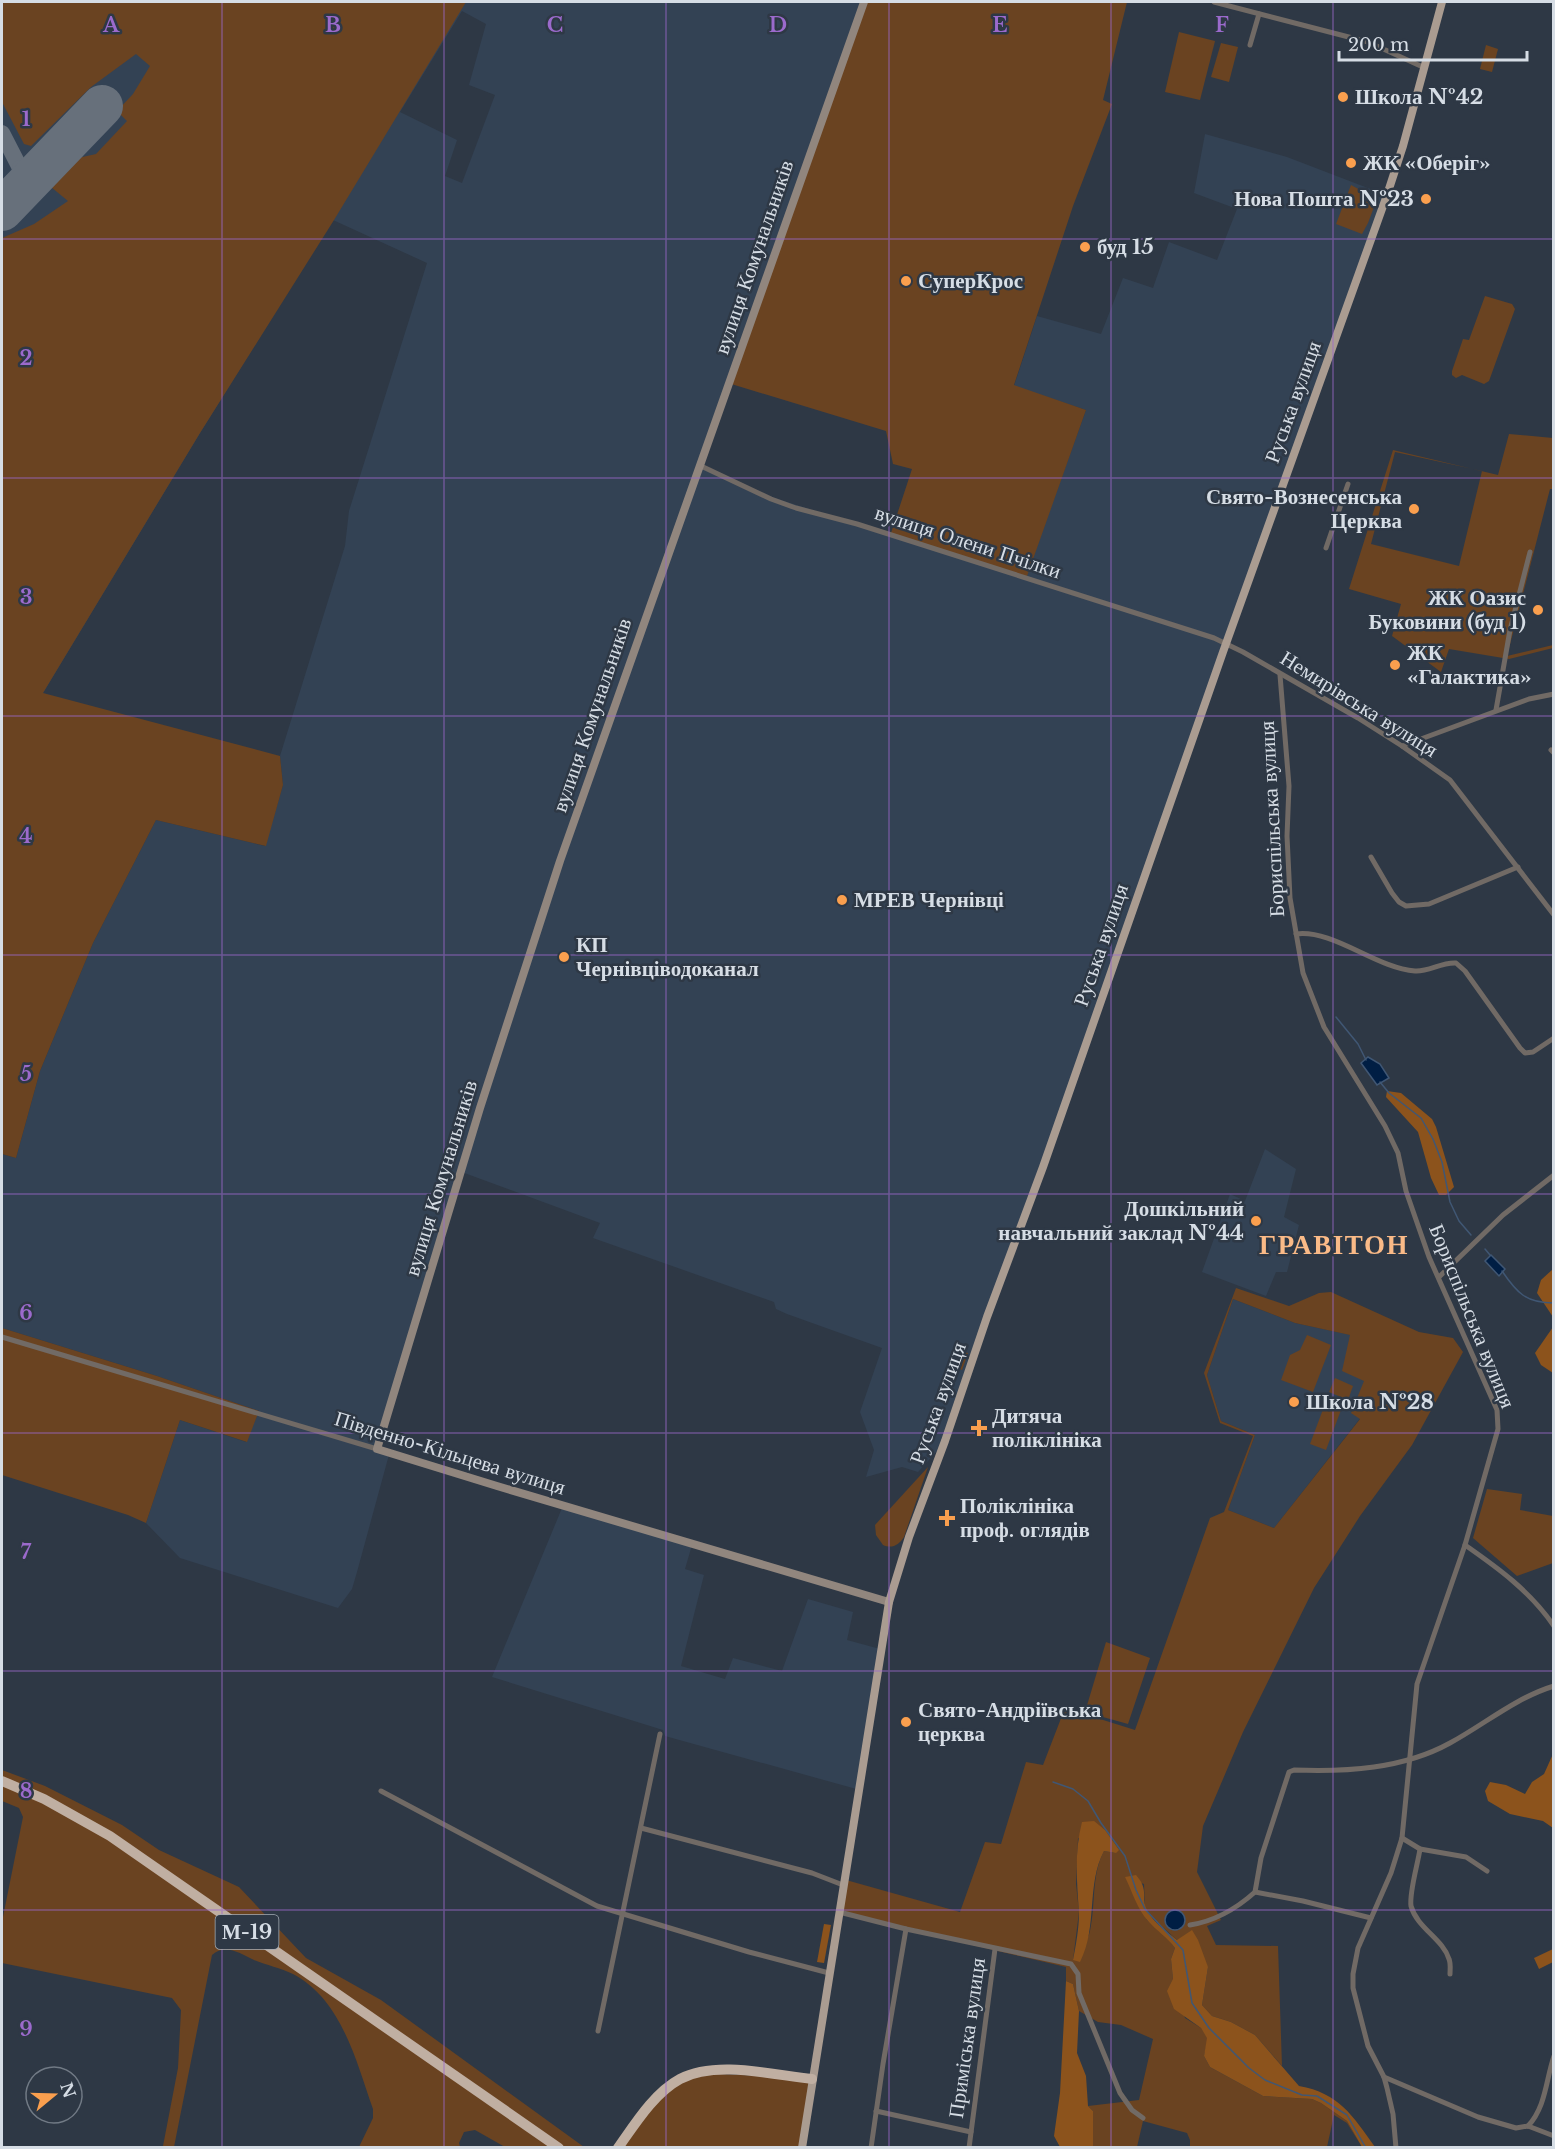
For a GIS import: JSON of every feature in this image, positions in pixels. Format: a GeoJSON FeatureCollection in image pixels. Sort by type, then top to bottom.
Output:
{"type":"FeatureCollection","features":[{"type":"Feature","properties":{"kind":"highway","name":"М-19"},"geometry":{"type":"LineString","coordinates":[[2,1781],[44,1798],[110,1836],[558,2148]]}},
{"type":"Feature","properties":{"kind":"highway"},"geometry":{"type":"LineString","coordinates":[[618,2148],[651,2104],[669,2086],[694,2073],[735,2070],[812,2079]]}},
{"type":"Feature","properties":{"kind":"main road","name":"Руська вулиця"},"geometry":{"type":"LineString","coordinates":[[802,2148],[889,1602],[909,1537],[1043,1167],[1071,1082],[1386,195],[1425,68],[1442,2]]}},
{"type":"Feature","properties":{"kind":"street","name":"вулиця Комунальників"},"geometry":{"type":"LineString","coordinates":[[377,1449],[480,1108],[560,861],[864,2]]}},
{"type":"Feature","properties":{"kind":"street"},"geometry":{"type":"LineString","coordinates":[[1214,2],[1368,42],[1425,68]]}},
{"type":"Feature","properties":{"kind":"street"},"geometry":{"type":"LineString","coordinates":[[1250,45],[1258,14]]}},
{"type":"Feature","properties":{"kind":"street","name":"вулиця Олени Пчілки"},"geometry":{"type":"LineString","coordinates":[[701,466],[796,508],[857,524],[1227,644]]}},
{"type":"Feature","properties":{"kind":"street"},"geometry":{"type":"LineString","coordinates":[[1326,548],[1348,484]]}},
{"type":"Feature","properties":{"kind":"street"},"geometry":{"type":"LineString","coordinates":[[1496,710],[1510,630],[1530,552]]}},
{"type":"Feature","properties":{"kind":"street","name":"Немирівська вулиця"},"geometry":{"type":"LineString","coordinates":[[1227,644],[1341,708],[1402,746],[1450,780],[1554,915]]}},
{"type":"Feature","properties":{"kind":"street","name":"Бориспільська вулиця"},"geometry":{"type":"LineString","coordinates":[[1280,675],[1289,786],[1287,836],[1290,898],[1303,973],[1324,1027],[1385,1126],[1398,1153],[1406,1191],[1429,1257],[1497,1410],[1498,1429],[1465,1545],[1417,1684],[1402,1838],[1391,1873],[1358,1948],[1353,1988],[1368,2046],[1384,2077],[1393,2114],[1396,2148]]}},
{"type":"Feature","properties":{"kind":"street"},"geometry":{"type":"LineString","coordinates":[[1402,746],[1496,710],[1529,699],[1554,694]]}},
{"type":"Feature","properties":{"kind":"street"},"geometry":{"type":"LineString","coordinates":[[1371,856],[1392,893],[1399,902],[1406,906],[1429,904],[1518,867]]}},
{"type":"Feature","properties":{"kind":"street"},"geometry":{"type":"LineString","coordinates":[[1296,934],[1306,932],[1331,940],[1363,955],[1417,972],[1444,963],[1456,963],[1465,971],[1520,1048],[1526,1053],[1533,1052],[1554,1038]]}},
{"type":"Feature","properties":{"kind":"street"},"geometry":{"type":"LineString","coordinates":[[1439,1278],[1503,1215],[1554,1174]]}},
{"type":"Feature","properties":{"kind":"street","name":"Південно-Кільцева вулиця"},"geometry":{"type":"LineString","coordinates":[[2,1337],[889,1602]]}},
{"type":"Feature","properties":{"kind":"street"},"geometry":{"type":"LineString","coordinates":[[1465,1545],[1492,1563],[1539,1604],[1554,1626]]}},
{"type":"Feature","properties":{"kind":"street"},"geometry":{"type":"LineString","coordinates":[[1190,1925],[1200,1924],[1228,1913],[1255,1892],[1261,1857],[1289,1772],[1294,1770],[1342,1771],[1410,1761],[1451,1743],[1519,1700],[1554,1686]]}},
{"type":"Feature","properties":{"kind":"street"},"geometry":{"type":"LineString","coordinates":[[598,2031],[660,1734]]}},
{"type":"Feature","properties":{"kind":"street"},"geometry":{"type":"LineString","coordinates":[[381,1791],[597,1906],[829,1973]]}},
{"type":"Feature","properties":{"kind":"street"},"geometry":{"type":"LineString","coordinates":[[641,1828],[812,1874],[843,1885]]}},
{"type":"Feature","properties":{"kind":"street"},"geometry":{"type":"LineString","coordinates":[[1402,1838],[1420,1849],[1466,1857],[1487,1871]]}},
{"type":"Feature","properties":{"kind":"street"},"geometry":{"type":"LineString","coordinates":[[1420,1849],[1411,1903],[1418,1919],[1444,1949],[1450,1960],[1450,1974]]}},
{"type":"Feature","properties":{"kind":"street"},"geometry":{"type":"LineString","coordinates":[[1255,1892],[1371,1918]]}},
{"type":"Feature","properties":{"kind":"street","name":"Приміська вулиця"},"geometry":{"type":"LineString","coordinates":[[839,1912],[906,1929],[1071,1964],[1078,1974],[1079,1993],[1120,2093],[1132,2110],[1143,2118]]}},
{"type":"Feature","properties":{"kind":"street"},"geometry":{"type":"LineString","coordinates":[[872,2148],[906,1929]]}},
{"type":"Feature","properties":{"kind":"street","name":"Приміська вулиця"},"geometry":{"type":"LineString","coordinates":[[969,2148],[995,1948]]}},
{"type":"Feature","properties":{"kind":"street"},"geometry":{"type":"LineString","coordinates":[[1528,2126],[1541,2106],[1554,2056]]}},
{"type":"Feature","properties":{"kind":"street"},"geometry":{"type":"LineString","coordinates":[[1384,2077],[1478,2117],[1516,2128],[1528,2126],[1554,2136]]}},
{"type":"Feature","properties":{"kind":"street","name":"Приміська вулиця"},"geometry":{"type":"LineString","coordinates":[[876,2111],[971,2132]]}},
{"type":"Feature","properties":{"kind":"shaded area"},"geometry":{"type":"Polygon","coordinates":[[[2,2],[862,2],[699,465],[741,487],[1025,579],[1086,410],[1014,386],[1037,316],[1101,334],[1123,278],[1153,288],[1169,242],[1217,260],[1237,209],[1194,193],[1205,134],[1287,157],[1386,195],[946,1441],[918,1472],[902,1467],[866,1477],[874,1450],[860,1412],[882,1348],[787,1314],[776,1309],[774,1302],[593,1238],[600,1223],[459,1171],[376,1446],[390,1451],[357,1572],[352,1589],[338,1608],[180,1558],[146,1523],[180,1420],[246,1442],[259,1411],[157,1376],[2,1328],[2,1154],[16,1158],[40,1071],[93,943],[156,820],[265,846],[283,785],[280,756],[345,546],[349,511],[427,263],[333,220],[200,433],[2,761],[2,2]],[[462,11],[400,112],[457,140],[445,176],[462,183],[495,95],[469,85],[486,24],[462,11]]]}},
{"type":"Feature","properties":{"kind":"shaded area"},"geometry":{"type":"Polygon","coordinates":[[[2,2],[466,2],[334,220],[200,433],[43,693],[280,756],[283,785],[266,846],[156,820],[93,943],[40,1071],[16,1158],[2,1154],[2,238],[34,224],[68,201],[51,187],[78,158],[96,154],[127,121],[117,111],[133,94],[150,66],[136,54],[91,87],[31,146],[24,144],[2,102],[2,2]]]}},
{"type":"Feature","properties":{"kind":"shaded area","name":"СуперКрос"},"geometry":{"type":"Polygon","coordinates":[[[862,2],[1127,2],[1103,100],[1112,104],[1073,206],[1014,385],[1086,410],[1026,579],[890,536],[912,469],[893,464],[886,431],[728,383],[862,2]]]}},
{"type":"Feature","properties":{"kind":"shaded area"},"geometry":{"type":"Polygon","coordinates":[[[1179,32],[1215,41],[1200,100],[1165,92],[1179,32]]]}},
{"type":"Feature","properties":{"kind":"shaded area"},"geometry":{"type":"Polygon","coordinates":[[[1221,43],[1238,47],[1229,82],[1211,77],[1221,43]]]}},
{"type":"Feature","properties":{"kind":"shaded area"},"geometry":{"type":"Polygon","coordinates":[[[1486,45],[1498,49],[1492,72],[1480,69],[1486,45]]]}},
{"type":"Feature","properties":{"kind":"shaded area"},"geometry":{"type":"Polygon","coordinates":[[[1351,185],[1377,199],[1362,234],[1336,224],[1351,185]]]}},
{"type":"Feature","properties":{"kind":"shaded area"},"geometry":{"type":"Polygon","coordinates":[[[1485,296],[1512,304],[1515,309],[1489,381],[1484,384],[1462,375],[1456,378],[1452,375],[1452,371],[1463,339],[1469,340],[1485,296]]]}},
{"type":"Feature","properties":{"kind":"shaded area"},"geometry":{"type":"Polygon","coordinates":[[[1509,434],[1553,438],[1553,489],[1550,489],[1507,656],[1553,645],[1553,648],[1509,659],[1449,649],[1441,672],[1392,636],[1401,604],[1349,589],[1393,450],[1472,469],[1395,452],[1371,544],[1459,566],[1482,471],[1498,475],[1509,434]]]}},
{"type":"Feature","properties":{"kind":"shaded area"},"geometry":{"type":"Polygon","coordinates":[[[1387,1091],[1401,1093],[1432,1119],[1454,1187],[1446,1195],[1439,1195],[1431,1178],[1418,1132],[1386,1097],[1387,1091]]]}},
{"type":"Feature","properties":{"kind":"shaded area","name":"Дошкільний навчальний заклад №44"},"geometry":{"type":"Polygon","coordinates":[[[1265,1149],[1296,1169],[1284,1217],[1299,1225],[1287,1272],[1276,1272],[1266,1296],[1202,1272],[1230,1194],[1245,1201],[1265,1149]]]}},
{"type":"Feature","properties":{"kind":"shaded area"},"geometry":{"type":"Polygon","coordinates":[[[1553,1269],[1553,1317],[1537,1293],[1541,1280],[1553,1269]]]}},
{"type":"Feature","properties":{"kind":"shaded area"},"geometry":{"type":"Polygon","coordinates":[[[1236,1288],[1289,1306],[1319,1293],[1331,1292],[1419,1332],[1453,1338],[1463,1352],[1412,1445],[1360,1516],[1314,1588],[1243,1732],[1203,1826],[1197,1872],[1221,1920],[1207,1926],[1216,1945],[1278,1946],[1282,2066],[1255,2035],[1231,2022],[1212,2016],[1202,2005],[1208,1967],[1159,1924],[1145,1908],[1144,1884],[1126,1878],[1147,1920],[1167,1937],[1175,1948],[1171,1959],[1173,1979],[1185,2018],[1201,2028],[1208,2038],[1204,2056],[1210,2067],[1263,2096],[1312,2099],[1321,2103],[1347,2121],[1362,2147],[1347,2123],[1334,2115],[1327,2147],[1190,2147],[1187,2133],[1143,2121],[1137,2147],[1093,2147],[1093,2111],[1088,2106],[1139,2100],[1153,2039],[1121,2025],[1098,2022],[1079,2011],[1073,1984],[1066,1981],[1066,1967],[840,1914],[846,1880],[960,1912],[985,1842],[1001,1844],[1026,1762],[1043,1765],[1065,1708],[1135,1730],[1210,1518],[1224,1512],[1253,1436],[1220,1423],[1204,1373],[1236,1288]],[[1233,1299],[1207,1375],[1221,1421],[1255,1435],[1228,1510],[1274,1528],[1360,1419],[1351,1413],[1364,1381],[1342,1371],[1350,1335],[1295,1323],[1233,1299]],[[1078,1838],[1076,1884],[1079,1912],[1073,1960],[1089,1935],[1095,1880],[1104,1851],[1116,1853],[1078,1838]]]}},
{"type":"Feature","properties":{"kind":"shaded area","name":"Школа №28"},"geometry":{"type":"Polygon","coordinates":[[[1233,1299],[1295,1323],[1398,1345],[1387,1384],[1274,1528],[1228,1510],[1255,1435],[1221,1421],[1207,1375],[1233,1299]]]}},
{"type":"Feature","properties":{"kind":"shaded area"},"geometry":{"type":"Polygon","coordinates":[[[1553,1327],[1553,1373],[1541,1365],[1535,1353],[1553,1327]]]}},
{"type":"Feature","properties":{"kind":"shaded area"},"geometry":{"type":"Polygon","coordinates":[[[2,1328],[157,1376],[259,1411],[247,1442],[180,1420],[146,1523],[128,1515],[2,1475],[2,1328]]]}},
{"type":"Feature","properties":{"kind":"shaded area"},"geometry":{"type":"Polygon","coordinates":[[[1307,1335],[1331,1345],[1313,1392],[1281,1380],[1290,1355],[1300,1350],[1307,1335]]]}},
{"type":"Feature","properties":{"kind":"shaded area"},"geometry":{"type":"Polygon","coordinates":[[[955,1350],[968,1353],[962,1370],[950,1365],[955,1350]]]}},
{"type":"Feature","properties":{"kind":"shaded area"},"geometry":{"type":"Polygon","coordinates":[[[1335,1378],[1353,1386],[1348,1400],[1329,1392],[1335,1378]]]}},
{"type":"Feature","properties":{"kind":"shaded area"},"geometry":{"type":"Polygon","coordinates":[[[1328,1396],[1344,1402],[1326,1450],[1310,1444],[1328,1396]]]}},
{"type":"Feature","properties":{"kind":"shaded area"},"geometry":{"type":"Polygon","coordinates":[[[928,1467],[904,1537],[895,1546],[883,1545],[876,1535],[875,1525],[928,1467]]]}},
{"type":"Feature","properties":{"kind":"shaded area"},"geometry":{"type":"Polygon","coordinates":[[[1487,1489],[1522,1494],[1520,1510],[1553,1516],[1553,1563],[1517,1576],[1473,1538],[1487,1489]]]}},
{"type":"Feature","properties":{"kind":"shaded area"},"geometry":{"type":"Polygon","coordinates":[[[562,1508],[692,1545],[685,1569],[704,1575],[681,1666],[725,1679],[733,1658],[782,1671],[808,1599],[853,1612],[847,1640],[880,1649],[860,1790],[665,1736],[663,1730],[492,1677],[562,1508]]]}},
{"type":"Feature","properties":{"kind":"shaded area"},"geometry":{"type":"Polygon","coordinates":[[[1106,1642],[1150,1658],[1128,1724],[1085,1712],[1106,1642]]]}},
{"type":"Feature","properties":{"kind":"shaded area"},"geometry":{"type":"Polygon","coordinates":[[[1553,1754],[1553,1828],[1543,1821],[1510,1814],[1488,1801],[1485,1791],[1490,1782],[1506,1785],[1525,1794],[1532,1782],[1544,1774],[1553,1754]]]}},
{"type":"Feature","properties":{"kind":"shaded area"},"geometry":{"type":"Polygon","coordinates":[[[2,1770],[45,1786],[122,1825],[159,1850],[239,1887],[306,1958],[381,2000],[584,2147],[505,2147],[475,2130],[464,2132],[459,2143],[460,2147],[359,2147],[373,2118],[373,2109],[353,2052],[335,2015],[310,1985],[293,1974],[227,1949],[217,1951],[212,1955],[174,2147],[164,2147],[178,2068],[181,2010],[172,1998],[2,1963],[2,1922],[23,1817],[19,1808],[2,1801],[2,1770]]]}},
{"type":"Feature","properties":{"kind":"shaded area"},"geometry":{"type":"Polygon","coordinates":[[[1094,1821],[1105,1830],[1119,1850],[1116,1853],[1104,1851],[1099,1864],[1093,1892],[1089,1935],[1080,1962],[1073,1960],[1079,1919],[1078,1845],[1082,1822],[1094,1821]]]}},
{"type":"Feature","properties":{"kind":"shaded area"},"geometry":{"type":"Polygon","coordinates":[[[1136,1875],[1143,1885],[1147,1910],[1156,1922],[1177,1940],[1192,1930],[1198,1940],[1208,1967],[1202,2005],[1212,2016],[1231,2022],[1255,2035],[1299,2086],[1313,2089],[1335,2100],[1352,2116],[1375,2147],[1362,2147],[1347,2121],[1321,2103],[1312,2099],[1263,2096],[1210,2067],[1204,2056],[1207,2038],[1201,2028],[1174,2009],[1167,1991],[1173,1979],[1171,1959],[1175,1948],[1148,1921],[1138,1905],[1125,1877],[1136,1875]]]}},
{"type":"Feature","properties":{"kind":"shaded area"},"geometry":{"type":"Polygon","coordinates":[[[824,1924],[831,1925],[824,1963],[817,1962],[824,1924]]]}},
{"type":"Feature","properties":{"kind":"shaded area"},"geometry":{"type":"Polygon","coordinates":[[[1553,1949],[1553,1962],[1539,1969],[1534,1958],[1553,1949]]]}},
{"type":"Feature","properties":{"kind":"shaded area"},"geometry":{"type":"Polygon","coordinates":[[[1066,1981],[1073,1984],[1079,2011],[1077,2053],[1086,2076],[1088,2106],[1093,2111],[1093,2147],[1060,2147],[1054,2136],[1060,2093],[1066,1981]]]}},
{"type":"Feature","properties":{"kind":"shaded area"},"geometry":{"type":"Polygon","coordinates":[[[693,2073],[814,2078],[804,2147],[612,2148],[646,2108],[693,2073]]]}},
{"type":"Feature","properties":{"kind":"water"},"geometry":{"type":"Polygon","coordinates":[[[1368,1057],[1380,1064],[1389,1078],[1377,1085],[1361,1063],[1368,1057]]]}},
{"type":"Feature","properties":{"kind":"water"},"geometry":{"type":"Polygon","coordinates":[[[1491,1255],[1505,1269],[1499,1276],[1485,1261],[1491,1255]]]}},
{"type":"Feature","properties":{"kind":"water"},"geometry":{"type":"Polygon","coordinates":[[[1175,1910],[1182,1913],[1185,1920],[1182,1927],[1175,1930],[1168,1927],[1165,1920],[1168,1913],[1175,1910]]]}},
{"type":"Feature","properties":{"kind":"waterway"},"geometry":{"type":"LineString","coordinates":[[1336,1017],[1358,1044],[1366,1060]]}},
{"type":"Feature","properties":{"kind":"waterway"},"geometry":{"type":"LineString","coordinates":[[1380,1082],[1389,1093],[1421,1118],[1442,1162],[1450,1202],[1459,1221],[1471,1235]]}},
{"type":"Feature","properties":{"kind":"waterway"},"geometry":{"type":"LineString","coordinates":[[1485,1249],[1490,1255]]}},
{"type":"Feature","properties":{"kind":"waterway"},"geometry":{"type":"LineString","coordinates":[[1502,1271],[1518,1291],[1529,1299],[1554,1303]]}},
{"type":"Feature","properties":{"kind":"waterway"},"geometry":{"type":"LineString","coordinates":[[1053,1782],[1073,1789],[1088,1801],[1125,1856],[1145,1909],[1183,1950],[1192,2003],[1209,2028],[1249,2068],[1265,2080],[1302,2095],[1317,2096],[1347,2115],[1366,2148]]}},
{"type":"Feature","properties":{"kind":"taxiway"},"geometry":{"type":"LineString","coordinates":[[2,133],[20,168]]}},
{"type":"Feature","properties":{"kind":"taxiway"},"geometry":{"type":"LineString","coordinates":[[17,194],[25,184],[20,168],[31,173],[45,165]]}},
{"type":"Feature","properties":{"kind":"runway"},"geometry":{"type":"LineString","coordinates":[[2,210],[102,106]]}},
{"type":"Feature","properties":{"kind":"place","name":"Школа №42"},"geometry":{"type":"Point","coordinates":[1343,97]}},
{"type":"Feature","properties":{"kind":"place","name":"ЖК «Оберіг»"},"geometry":{"type":"Point","coordinates":[1351,163]}},
{"type":"Feature","properties":{"kind":"place","name":"Нова Пошта №23"},"geometry":{"type":"Point","coordinates":[1426,199]}},
{"type":"Feature","properties":{"kind":"place","name":"буд 15"},"geometry":{"type":"Point","coordinates":[1085,247]}},
{"type":"Feature","properties":{"kind":"place","name":"СуперКрос"},"geometry":{"type":"Point","coordinates":[906,281]}},
{"type":"Feature","properties":{"kind":"place","name":"Свято-Вознесенська Церква"},"geometry":{"type":"Point","coordinates":[1414,509]}},
{"type":"Feature","properties":{"kind":"place","name":"ЖК Оазис Буковини (буд 1)"},"geometry":{"type":"Point","coordinates":[1538,610]}},
{"type":"Feature","properties":{"kind":"place","name":"ЖК «Галактика»"},"geometry":{"type":"Point","coordinates":[1395,665]}},
{"type":"Feature","properties":{"kind":"place","name":"МРЕВ Чернівці"},"geometry":{"type":"Point","coordinates":[842,900]}},
{"type":"Feature","properties":{"kind":"place","name":"КП Чернівціводоканал"},"geometry":{"type":"Point","coordinates":[564,957]}},
{"type":"Feature","properties":{"kind":"place","name":"Дошкільний навчальний заклад №44"},"geometry":{"type":"Point","coordinates":[1256,1221]}},
{"type":"Feature","properties":{"kind":"place","name":"Школа №28"},"geometry":{"type":"Point","coordinates":[1294,1402]}},
{"type":"Feature","properties":{"kind":"place","name":"Дитяча поліклініка"},"geometry":{"type":"Point","coordinates":[979,1428]}},
{"type":"Feature","properties":{"kind":"place","name":"Поліклініка проф. оглядів"},"geometry":{"type":"Point","coordinates":[947,1518]}},
{"type":"Feature","properties":{"kind":"place","name":"Свято-Андріївська церква"},"geometry":{"type":"Point","coordinates":[906,1722]}},
{"type":"Feature","properties":{"kind":"district","name":"ГРАВІТОН"},"geometry":{"type":"Point","coordinates":[1334,1245]}}]}
